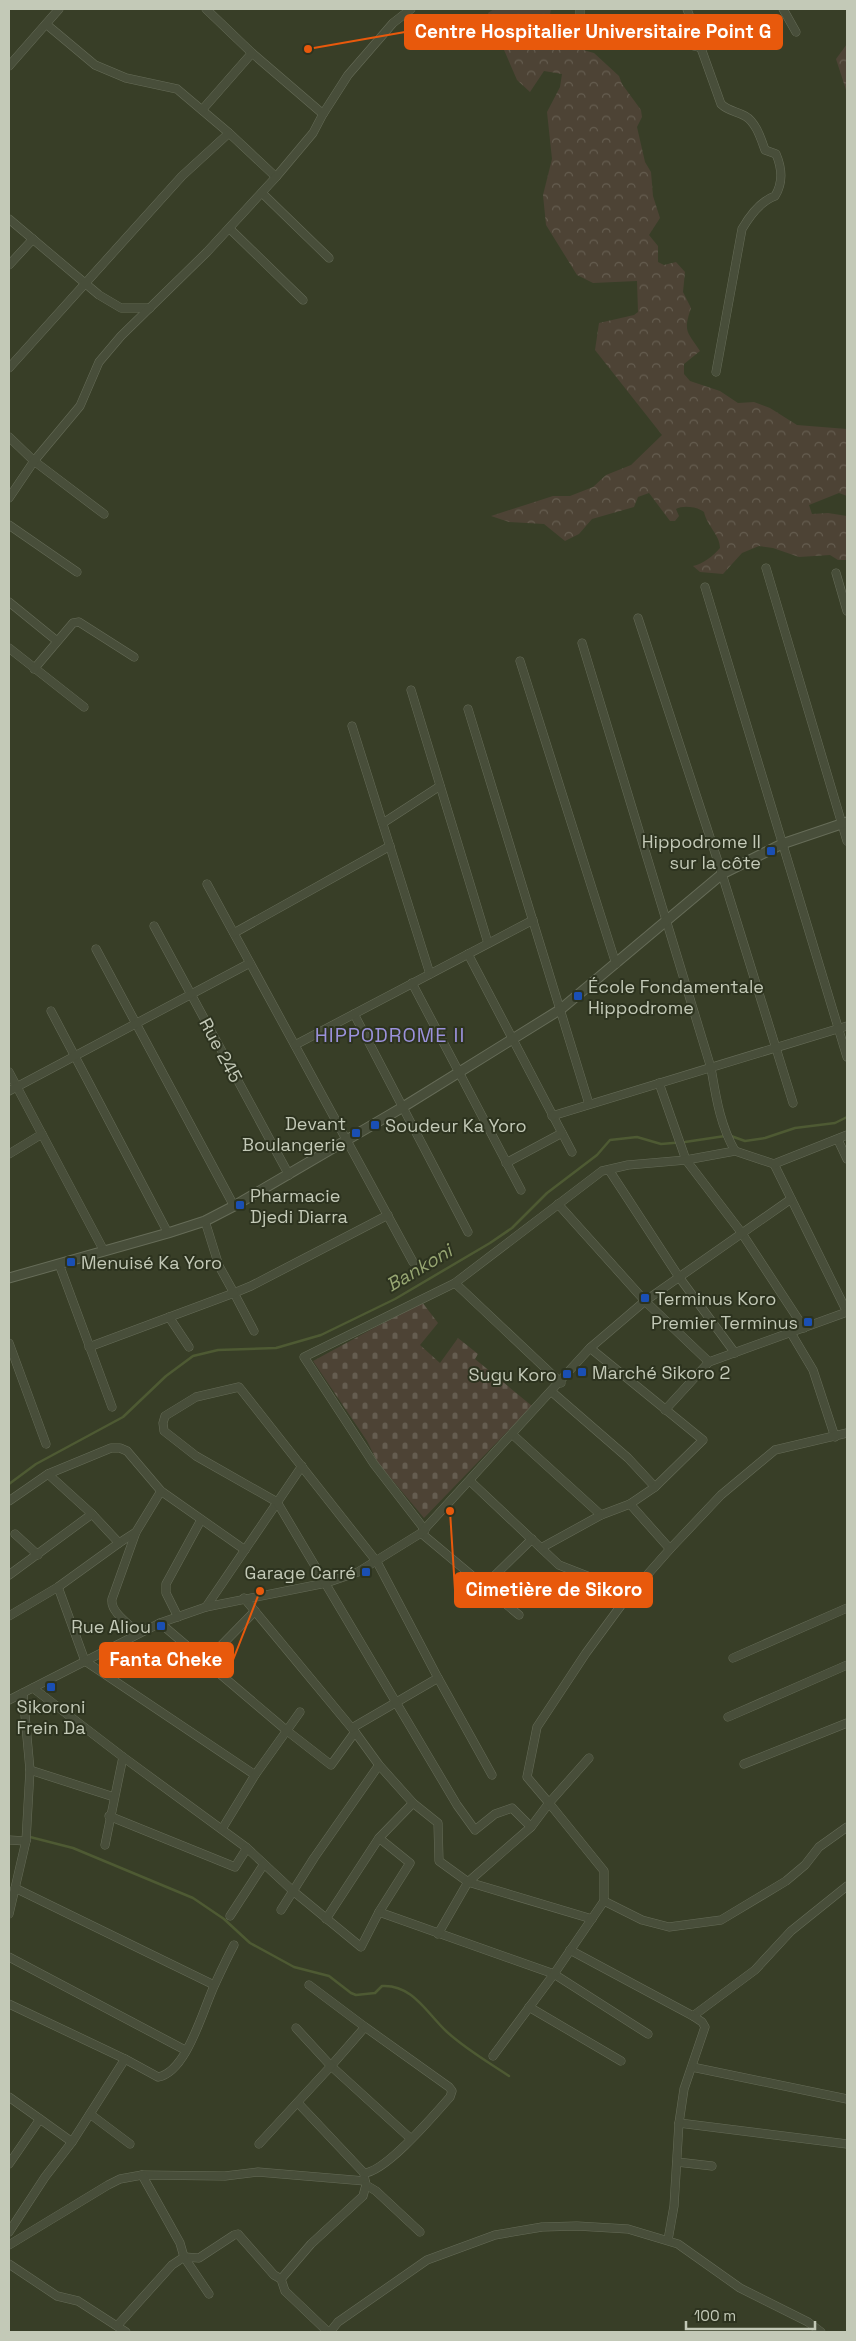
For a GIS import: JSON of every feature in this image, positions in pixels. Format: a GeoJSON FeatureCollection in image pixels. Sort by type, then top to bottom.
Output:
{"type":"FeatureCollection","features":[{"type":"Feature","properties":{"kind":"street"},"geometry":{"type":"LineString","coordinates":[[9,66],[59,9]]}},
{"type":"Feature","properties":{"kind":"street"},"geometry":{"type":"LineString","coordinates":[[206,9],[252,53],[323,114]]}},
{"type":"Feature","properties":{"kind":"street"},"geometry":{"type":"LineString","coordinates":[[9,498],[34,461],[80,406],[100,362],[121,336],[230,229],[262,193],[314,133],[323,114],[348,75],[393,23],[411,9]]}},
{"type":"Feature","properties":{"kind":"street"},"geometry":{"type":"LineString","coordinates":[[687,9],[721,104],[726,109],[746,116],[754,125],[766,150],[776,154],[781,173],[780,184],[775,196],[770,198],[755,212],[742,229],[716,372]]}},
{"type":"Feature","properties":{"kind":"street"},"geometry":{"type":"LineString","coordinates":[[783,9],[796,32]]}},
{"type":"Feature","properties":{"kind":"street"},"geometry":{"type":"LineString","coordinates":[[46,24],[95,65],[126,78],[177,89],[229,133],[276,177]]}},
{"type":"Feature","properties":{"kind":"street"},"geometry":{"type":"LineString","coordinates":[[636,32],[702,48]]}},
{"type":"Feature","properties":{"kind":"street"},"geometry":{"type":"LineString","coordinates":[[202,110],[252,53]]}},
{"type":"Feature","properties":{"kind":"street"},"geometry":{"type":"LineString","coordinates":[[9,368],[182,176],[229,133]]}},
{"type":"Feature","properties":{"kind":"street"},"geometry":{"type":"LineString","coordinates":[[262,193],[329,258]]}},
{"type":"Feature","properties":{"kind":"street"},"geometry":{"type":"LineString","coordinates":[[9,218],[99,295],[121,308],[150,308]]}},
{"type":"Feature","properties":{"kind":"street"},"geometry":{"type":"LineString","coordinates":[[230,229],[303,300]]}},
{"type":"Feature","properties":{"kind":"street"},"geometry":{"type":"LineString","coordinates":[[9,265],[33,239]]}},
{"type":"Feature","properties":{"kind":"street"},"geometry":{"type":"LineString","coordinates":[[9,437],[34,461],[104,514]]}},
{"type":"Feature","properties":{"kind":"street"},"geometry":{"type":"LineString","coordinates":[[9,525],[77,572]]}},
{"type":"Feature","properties":{"kind":"street"},"geometry":{"type":"LineString","coordinates":[[766,568],[844,823],[847,841]]}},
{"type":"Feature","properties":{"kind":"street"},"geometry":{"type":"LineString","coordinates":[[836,573],[847,611]]}},
{"type":"Feature","properties":{"kind":"street"},"geometry":{"type":"LineString","coordinates":[[705,587],[847,1057]]}},
{"type":"Feature","properties":{"kind":"street"},"geometry":{"type":"LineString","coordinates":[[9,602],[57,641]]}},
{"type":"Feature","properties":{"kind":"street"},"geometry":{"type":"LineString","coordinates":[[638,618],[722,874],[793,1103]]}},
{"type":"Feature","properties":{"kind":"street"},"geometry":{"type":"LineString","coordinates":[[34,669],[73,623],[79,622],[134,657]]}},
{"type":"Feature","properties":{"kind":"street"},"geometry":{"type":"LineString","coordinates":[[582,643],[712,1068],[721,1121],[735,1151]]}},
{"type":"Feature","properties":{"kind":"street"},"geometry":{"type":"LineString","coordinates":[[9,648],[84,707]]}},
{"type":"Feature","properties":{"kind":"street"},"geometry":{"type":"LineString","coordinates":[[520,661],[616,964]]}},
{"type":"Feature","properties":{"kind":"street"},"geometry":{"type":"LineString","coordinates":[[411,690],[488,943]]}},
{"type":"Feature","properties":{"kind":"street"},"geometry":{"type":"LineString","coordinates":[[468,709],[589,1104]]}},
{"type":"Feature","properties":{"kind":"street"},"geometry":{"type":"LineString","coordinates":[[352,726],[430,974]]}},
{"type":"Feature","properties":{"kind":"street"},"geometry":{"type":"LineString","coordinates":[[383,823],[440,786]]}},
{"type":"Feature","properties":{"kind":"street"},"geometry":{"type":"LineString","coordinates":[[9,1278],[204,1221],[234,1206],[347,1141],[561,1009],[722,874],[782,844],[844,823]]}},
{"type":"Feature","properties":{"kind":"street"},"geometry":{"type":"LineString","coordinates":[[234,933],[390,846]]}},
{"type":"Feature","properties":{"kind":"street"},"geometry":{"type":"LineString","coordinates":[[207,884],[413,1262]]}},
{"type":"Feature","properties":{"kind":"street"},"geometry":{"type":"LineString","coordinates":[[295,1045],[533,920]]}},
{"type":"Feature","properties":{"kind":"street","name":"Rue 245"},"geometry":{"type":"LineString","coordinates":[[154,926],[289,1175]]}},
{"type":"Feature","properties":{"kind":"street"},"geometry":{"type":"LineString","coordinates":[[96,949],[234,1206]]}},
{"type":"Feature","properties":{"kind":"street"},"geometry":{"type":"LineString","coordinates":[[468,954],[572,1152]]}},
{"type":"Feature","properties":{"kind":"street"},"geometry":{"type":"LineString","coordinates":[[9,1091],[250,963]]}},
{"type":"Feature","properties":{"kind":"street"},"geometry":{"type":"LineString","coordinates":[[412,984],[521,1190]]}},
{"type":"Feature","properties":{"kind":"street"},"geometry":{"type":"LineString","coordinates":[[52,1011],[168,1232]]}},
{"type":"Feature","properties":{"kind":"street"},"geometry":{"type":"LineString","coordinates":[[354,1014],[468,1232]]}},
{"type":"Feature","properties":{"kind":"street"},"geometry":{"type":"LineString","coordinates":[[552,1116],[847,1026]]}},
{"type":"Feature","properties":{"kind":"street"},"geometry":{"type":"LineString","coordinates":[[9,1072],[104,1251]]}},
{"type":"Feature","properties":{"kind":"street"},"geometry":{"type":"LineString","coordinates":[[659,1083],[686,1160],[741,1232],[804,1328]]}},
{"type":"Feature","properties":{"kind":"street"},"geometry":{"type":"LineString","coordinates":[[506,1163],[562,1133]]}},
{"type":"Feature","properties":{"kind":"street"},"geometry":{"type":"LineString","coordinates":[[9,1154],[42,1134]]}},
{"type":"Feature","properties":{"kind":"street"},"geometry":{"type":"LineString","coordinates":[[519,1615],[423,1531],[374,1464],[304,1357],[455,1283],[602,1171],[628,1165],[686,1160],[735,1151],[774,1164],[847,1135]]}},
{"type":"Feature","properties":{"kind":"street"},"geometry":{"type":"LineString","coordinates":[[838,1140],[847,1159]]}},
{"type":"Feature","properties":{"kind":"street"},"geometry":{"type":"LineString","coordinates":[[666,1410],[709,1362],[847,1312],[774,1164]]}},
{"type":"Feature","properties":{"kind":"street"},"geometry":{"type":"LineString","coordinates":[[609,1170],[679,1277],[735,1353]]}},
{"type":"Feature","properties":{"kind":"street"},"geometry":{"type":"LineString","coordinates":[[9,1700],[160,1623],[206,1607],[326,1583],[358,1572],[377,1562],[423,1531],[513,1435],[590,1348],[645,1302],[741,1232],[791,1199]]}},
{"type":"Feature","properties":{"kind":"street"},"geometry":{"type":"LineString","coordinates":[[558,1204],[645,1302],[709,1362]]}},
{"type":"Feature","properties":{"kind":"street"},"geometry":{"type":"LineString","coordinates":[[89,1347],[252,1286],[388,1215]]}},
{"type":"Feature","properties":{"kind":"street"},"geometry":{"type":"LineString","coordinates":[[204,1221],[219,1266],[254,1331]]}},
{"type":"Feature","properties":{"kind":"street"},"geometry":{"type":"LineString","coordinates":[[59,1264],[112,1407]]}},
{"type":"Feature","properties":{"kind":"street"},"geometry":{"type":"LineString","coordinates":[[455,1283],[560,1383]]}},
{"type":"Feature","properties":{"kind":"street"},"geometry":{"type":"LineString","coordinates":[[169,1317],[190,1347]]}},
{"type":"Feature","properties":{"kind":"street"},"geometry":{"type":"LineString","coordinates":[[790,1332],[813,1370],[835,1436]]}},
{"type":"Feature","properties":{"kind":"street"},"geometry":{"type":"LineString","coordinates":[[9,1343],[46,1444]]}},
{"type":"Feature","properties":{"kind":"street"},"geometry":{"type":"LineString","coordinates":[[541,1548],[601,1515],[630,1504],[655,1487],[703,1440],[590,1348]]}},
{"type":"Feature","properties":{"kind":"street"},"geometry":{"type":"LineString","coordinates":[[492,1775],[377,1562],[239,1388],[196,1398],[165,1416],[163,1423],[164,1431],[196,1456],[277,1502],[457,1805],[475,1830],[495,1814],[512,1808],[531,1826]]}},
{"type":"Feature","properties":{"kind":"street"},"geometry":{"type":"LineString","coordinates":[[552,1392],[628,1458],[655,1487]]}},
{"type":"Feature","properties":{"kind":"street"},"geometry":{"type":"LineString","coordinates":[[493,2056],[554,1974],[604,1901],[604,1871],[527,1777],[537,1728],[586,1653],[625,1600],[721,1495],[775,1450],[847,1433]]}},
{"type":"Feature","properties":{"kind":"street"},"geometry":{"type":"LineString","coordinates":[[513,1435],[601,1515]]}},
{"type":"Feature","properties":{"kind":"street"},"geometry":{"type":"LineString","coordinates":[[9,1501],[48,1474],[111,1448],[120,1448],[127,1451],[161,1490],[245,1550]]}},
{"type":"Feature","properties":{"kind":"street"},"geometry":{"type":"LineString","coordinates":[[206,1607],[302,1466]]}},
{"type":"Feature","properties":{"kind":"street"},"geometry":{"type":"LineString","coordinates":[[48,1474],[92,1514],[119,1542]]}},
{"type":"Feature","properties":{"kind":"street"},"geometry":{"type":"LineString","coordinates":[[470,1481],[559,1565],[595,1579],[625,1600]]}},
{"type":"Feature","properties":{"kind":"street"},"geometry":{"type":"LineString","coordinates":[[138,1633],[111,1605],[136,1532],[161,1490]]}},
{"type":"Feature","properties":{"kind":"street"},"geometry":{"type":"LineString","coordinates":[[630,1504],[670,1549]]}},
{"type":"Feature","properties":{"kind":"street"},"geometry":{"type":"LineString","coordinates":[[9,1575],[92,1514]]}},
{"type":"Feature","properties":{"kind":"street"},"geometry":{"type":"LineString","coordinates":[[178,1617],[166,1593],[166,1584],[201,1520]]}},
{"type":"Feature","properties":{"kind":"street"},"geometry":{"type":"LineString","coordinates":[[10,1613],[58,1587],[119,1542],[136,1532]]}},
{"type":"Feature","properties":{"kind":"street"},"geometry":{"type":"LineString","coordinates":[[15,1534],[38,1555]]}},
{"type":"Feature","properties":{"kind":"street"},"geometry":{"type":"LineString","coordinates":[[484,1586],[532,1539]]}},
{"type":"Feature","properties":{"kind":"street"},"geometry":{"type":"LineString","coordinates":[[58,1587],[84,1661],[255,1775]]}},
{"type":"Feature","properties":{"kind":"street"},"geometry":{"type":"LineString","coordinates":[[244,1598],[353,1730],[378,1765],[413,1803],[438,1823],[439,1861],[468,1882],[592,1919]]}},
{"type":"Feature","properties":{"kind":"street"},"geometry":{"type":"LineString","coordinates":[[732,1658],[847,1608]]}},
{"type":"Feature","properties":{"kind":"street"},"geometry":{"type":"LineString","coordinates":[[206,1661],[255,1611]]}},
{"type":"Feature","properties":{"kind":"street"},"geometry":{"type":"LineString","coordinates":[[160,1623],[286,1730],[331,1765],[353,1730],[396,1701],[438,1678]]}},
{"type":"Feature","properties":{"kind":"street"},"geometry":{"type":"LineString","coordinates":[[728,1717],[847,1665]]}},
{"type":"Feature","properties":{"kind":"street"},"geometry":{"type":"LineString","coordinates":[[33,1688],[247,1848],[293,1891],[361,1947],[379,1912],[410,1863],[379,1838]]}},
{"type":"Feature","properties":{"kind":"street"},"geometry":{"type":"LineString","coordinates":[[9,1914],[26,1841],[30,1770],[23,1693]]}},
{"type":"Feature","properties":{"kind":"street"},"geometry":{"type":"LineString","coordinates":[[222,1829],[255,1775],[300,1712]]}},
{"type":"Feature","properties":{"kind":"street"},"geometry":{"type":"LineString","coordinates":[[744,1764],[847,1722]]}},
{"type":"Feature","properties":{"kind":"street"},"geometry":{"type":"LineString","coordinates":[[105,1845],[109,1816],[123,1757]]}},
{"type":"Feature","properties":{"kind":"street"},"geometry":{"type":"LineString","coordinates":[[438,1934],[468,1882],[531,1826],[589,1758]]}},
{"type":"Feature","properties":{"kind":"street"},"geometry":{"type":"LineString","coordinates":[[281,1910],[378,1765]]}},
{"type":"Feature","properties":{"kind":"street"},"geometry":{"type":"LineString","coordinates":[[30,1770],[114,1797]]}},
{"type":"Feature","properties":{"kind":"street"},"geometry":{"type":"LineString","coordinates":[[326,1919],[379,1838],[413,1803]]}},
{"type":"Feature","properties":{"kind":"street"},"geometry":{"type":"LineString","coordinates":[[109,1816],[235,1867],[247,1848]]}},
{"type":"Feature","properties":{"kind":"street"},"geometry":{"type":"LineString","coordinates":[[604,1901],[642,1920],[669,1927],[721,1920],[786,1881],[805,1865],[819,1846],[847,1827]]}},
{"type":"Feature","properties":{"kind":"street"},"geometry":{"type":"LineString","coordinates":[[9,1840],[26,1841]]}},
{"type":"Feature","properties":{"kind":"street"},"geometry":{"type":"LineString","coordinates":[[230,1916],[264,1864]]}},
{"type":"Feature","properties":{"kind":"street"},"geometry":{"type":"LineString","coordinates":[[693,2016],[754,1970],[791,1931],[847,1886]]}},
{"type":"Feature","properties":{"kind":"street"},"geometry":{"type":"LineString","coordinates":[[15,1888],[214,1985]]}},
{"type":"Feature","properties":{"kind":"street"},"geometry":{"type":"LineString","coordinates":[[379,1912],[554,1974],[648,2034]]}},
{"type":"Feature","properties":{"kind":"street"},"geometry":{"type":"LineString","coordinates":[[9,2004],[125,2059],[158,2078],[166,2076],[192,2040],[214,1985],[234,1946]]}},
{"type":"Feature","properties":{"kind":"street"},"geometry":{"type":"LineString","coordinates":[[570,1950],[693,2016],[702,2022],[705,2027],[684,2089],[668,2240]]}},
{"type":"Feature","properties":{"kind":"street"},"geometry":{"type":"LineString","coordinates":[[9,1957],[185,2050]]}},
{"type":"Feature","properties":{"kind":"street"},"geometry":{"type":"LineString","coordinates":[[281,2279],[311,2244],[364,2196],[365,2180],[386,2164],[450,2097],[452,2091],[309,1985]]}},
{"type":"Feature","properties":{"kind":"street"},"geometry":{"type":"LineString","coordinates":[[530,2007],[621,2061]]}},
{"type":"Feature","properties":{"kind":"street"},"geometry":{"type":"LineString","coordinates":[[259,2144],[365,2027]]}},
{"type":"Feature","properties":{"kind":"street"},"geometry":{"type":"LineString","coordinates":[[296,2028],[331,2066],[410,2138]]}},
{"type":"Feature","properties":{"kind":"street"},"geometry":{"type":"LineString","coordinates":[[9,2232],[44,2177],[72,2142],[125,2059]]}},
{"type":"Feature","properties":{"kind":"street"},"geometry":{"type":"LineString","coordinates":[[692,2066],[847,2099]]}},
{"type":"Feature","properties":{"kind":"street"},"geometry":{"type":"LineString","coordinates":[[9,2097],[72,2142]]}},
{"type":"Feature","properties":{"kind":"street"},"geometry":{"type":"LineString","coordinates":[[298,2103],[365,2180],[420,2232]]}},
{"type":"Feature","properties":{"kind":"street"},"geometry":{"type":"LineString","coordinates":[[90,2114],[130,2144]]}},
{"type":"Feature","properties":{"kind":"street"},"geometry":{"type":"LineString","coordinates":[[9,2164],[40,2119]]}},
{"type":"Feature","properties":{"kind":"street"},"geometry":{"type":"LineString","coordinates":[[679,2123],[847,2144]]}},
{"type":"Feature","properties":{"kind":"street"},"geometry":{"type":"LineString","coordinates":[[677,2162],[712,2166]]}},
{"type":"Feature","properties":{"kind":"street"},"geometry":{"type":"LineString","coordinates":[[9,2245],[120,2179],[142,2175],[226,2176],[258,2172],[365,2180]]}},
{"type":"Feature","properties":{"kind":"street"},"geometry":{"type":"LineString","coordinates":[[142,2175],[180,2243],[184,2257],[209,2294]]}},
{"type":"Feature","properties":{"kind":"street"},"geometry":{"type":"LineString","coordinates":[[117,2326],[172,2265],[184,2257],[199,2258],[238,2234],[274,2275],[281,2279],[285,2291],[329,2332],[338,2322],[427,2260],[495,2235],[542,2227],[577,2226],[628,2229],[678,2244],[740,2288],[808,2322],[821,2332]]}},
{"type":"Feature","properties":{"kind":"street"},"geometry":{"type":"LineString","coordinates":[[9,2264],[57,2296],[78,2301],[126,2332]]}},
{"type":"Feature","properties":{"kind":"green space"},"geometry":{"type":"Polygon","coordinates":[[[494,9],[551,9],[548,26],[566,38],[576,48],[594,53],[619,76],[622,84],[641,110],[642,117],[637,127],[645,162],[651,172],[653,196],[660,218],[649,235],[658,246],[658,262],[664,265],[676,262],[685,272],[683,292],[691,308],[687,327],[689,335],[700,351],[684,364],[684,374],[690,381],[720,391],[738,403],[754,402],[770,408],[797,425],[847,429],[847,496],[839,493],[809,505],[812,514],[828,513],[847,516],[847,560],[838,560],[830,555],[799,557],[773,548],[759,546],[742,553],[723,574],[700,572],[693,566],[708,559],[720,548],[718,539],[704,512],[690,507],[682,507],[676,509],[679,516],[675,521],[670,521],[649,493],[638,497],[634,507],[592,519],[579,534],[565,541],[544,524],[509,522],[491,516],[553,496],[570,496],[593,487],[606,475],[631,465],[662,435],[595,350],[599,323],[634,315],[638,312],[637,281],[593,283],[577,275],[546,225],[543,195],[552,159],[547,112],[560,87],[562,74],[544,71],[530,92],[517,80],[488,13],[494,9]]]}},
{"type":"Feature","properties":{"kind":"green space"},"geometry":{"type":"Polygon","coordinates":[[[847,44],[847,93],[836,59],[847,44]]]}},
{"type":"Feature","properties":{"kind":"green space"},"geometry":{"type":"Polygon","coordinates":[[[422,1302],[438,1323],[420,1345],[440,1363],[458,1338],[478,1354],[475,1359],[532,1406],[424,1518],[378,1463],[367,1441],[313,1361],[422,1302]]]}},
{"type":"Feature","properties":{"kind":"waterway","name":"Bankoni"},"geometry":{"type":"LineString","coordinates":[[731,1136],[745,1141],[765,1138],[795,1128],[835,1123],[847,1117]]}},
{"type":"Feature","properties":{"kind":"waterway","name":"Bankoni"},"geometry":{"type":"LineString","coordinates":[[9,1484],[36,1464],[123,1417],[166,1376],[193,1356],[218,1350],[276,1348],[321,1335],[395,1299],[512,1228],[547,1193],[597,1155],[610,1140],[637,1137],[661,1144],[725,1136]]}},
{"type":"Feature","properties":{"kind":"waterway"},"geometry":{"type":"LineString","coordinates":[[30,1837],[73,1848],[193,1898],[224,1919],[250,1943],[294,1967],[329,1976],[351,1993],[356,1995],[375,1993],[382,1986],[402,1990],[418,2001],[453,2037],[476,2055],[509,2076]]}},
{"type":"Feature","properties":{"kind":"place","name":"Centre Hospitalier Universitaire Point G"},"geometry":{"type":"Point","coordinates":[308,49]}},
{"type":"Feature","properties":{"kind":"place","name":"Hippodrome II sur la côte"},"geometry":{"type":"Point","coordinates":[771,851]}},
{"type":"Feature","properties":{"kind":"place","name":"École Fondamentale Hippodrome"},"geometry":{"type":"Point","coordinates":[578,996]}},
{"type":"Feature","properties":{"kind":"place","name":"Soudeur Ka Yoro"},"geometry":{"type":"Point","coordinates":[375,1125]}},
{"type":"Feature","properties":{"kind":"place","name":"Devant Boulangerie"},"geometry":{"type":"Point","coordinates":[356,1133]}},
{"type":"Feature","properties":{"kind":"place","name":"Pharmacie Djedi Diarra"},"geometry":{"type":"Point","coordinates":[240,1205]}},
{"type":"Feature","properties":{"kind":"place","name":"Menuisé Ka Yoro"},"geometry":{"type":"Point","coordinates":[71,1262]}},
{"type":"Feature","properties":{"kind":"place","name":"Terminus Koro"},"geometry":{"type":"Point","coordinates":[645,1298]}},
{"type":"Feature","properties":{"kind":"place","name":"Premier Terminus"},"geometry":{"type":"Point","coordinates":[808,1322]}},
{"type":"Feature","properties":{"kind":"place","name":"Marché Sikoro 2"},"geometry":{"type":"Point","coordinates":[582,1372]}},
{"type":"Feature","properties":{"kind":"place","name":"Sugu Koro"},"geometry":{"type":"Point","coordinates":[567,1374]}},
{"type":"Feature","properties":{"kind":"place","name":"Cimetière de Sikoro"},"geometry":{"type":"Point","coordinates":[450,1511]}},
{"type":"Feature","properties":{"kind":"place","name":"Garage Carré"},"geometry":{"type":"Point","coordinates":[366,1572]}},
{"type":"Feature","properties":{"kind":"place","name":"Fanta Cheke"},"geometry":{"type":"Point","coordinates":[260,1591]}},
{"type":"Feature","properties":{"kind":"place","name":"Rue Aliou"},"geometry":{"type":"Point","coordinates":[161,1626]}},
{"type":"Feature","properties":{"kind":"place","name":"Sikoroni Frein Da"},"geometry":{"type":"Point","coordinates":[51,1687]}},
{"type":"Feature","properties":{"kind":"district","name":"HIPPODROME II"},"geometry":{"type":"Point","coordinates":[390,1035]}}]}
